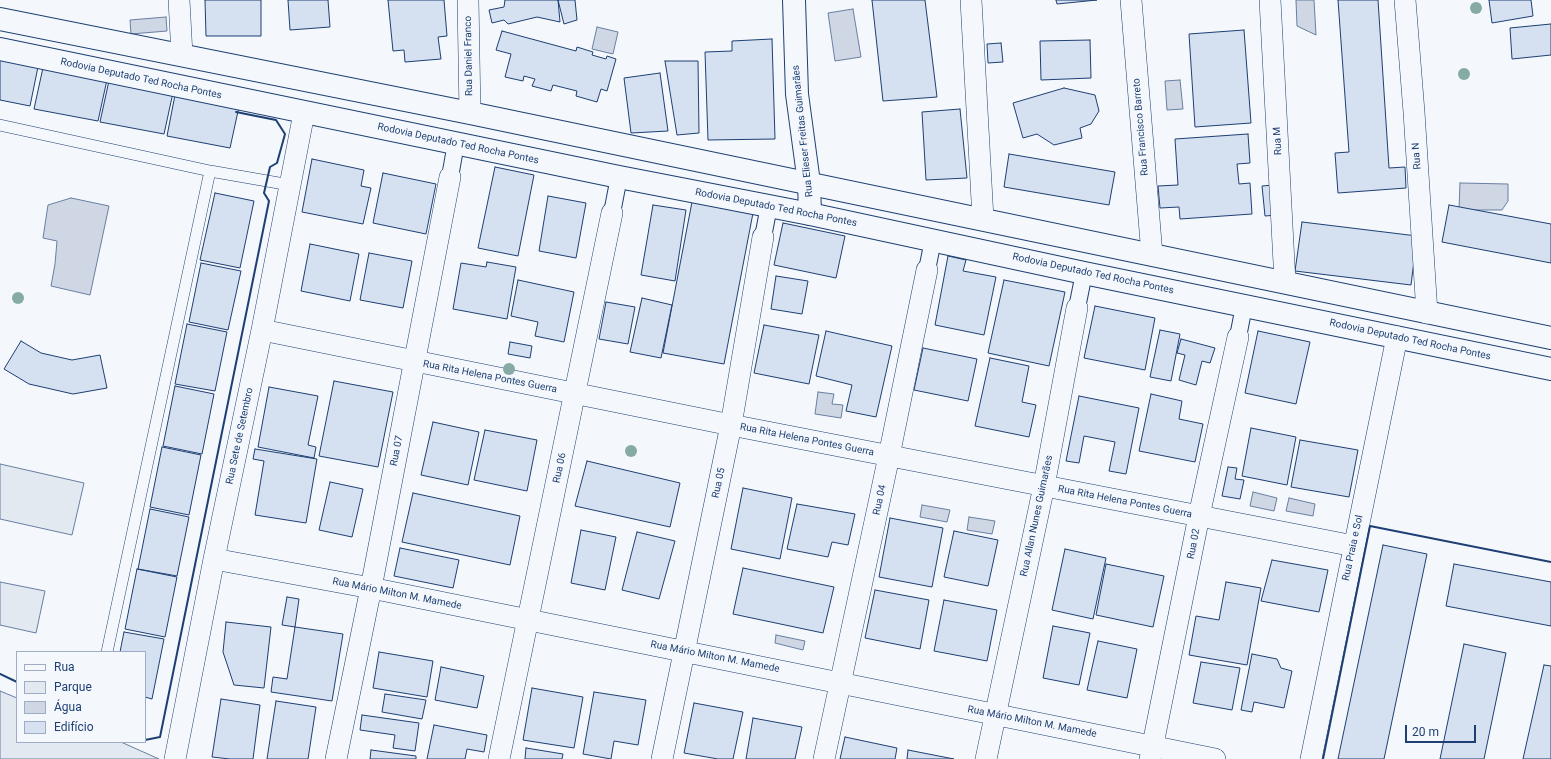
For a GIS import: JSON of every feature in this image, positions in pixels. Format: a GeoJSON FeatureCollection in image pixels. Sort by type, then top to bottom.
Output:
{"type":"FeatureCollection","features":[{"type":"Feature","properties":{"kind":"main road","name":"Rua Elieser Freitas Guimarães"},"geometry":{"type":"LineString","coordinates":[[794,0],[797,94],[808,183],[810,214]]}},
{"type":"Feature","properties":{"kind":"main road"},"geometry":{"type":"LineString","coordinates":[[0,19],[470,113],[1551,338]]}},
{"type":"Feature","properties":{"kind":"main road","name":"Rodovia Deputado Ted Rocha Pontes"},"geometry":{"type":"LineString","coordinates":[[0,49],[304,113],[810,214],[1084,273],[1551,369]]}},
{"type":"Feature","properties":{"kind":"street"},"geometry":{"type":"LineString","coordinates":[[179,0],[182,55]]}},
{"type":"Feature","properties":{"kind":"street","name":"Rua Daniel Franco"},"geometry":{"type":"LineString","coordinates":[[468,0],[470,113]]}},
{"type":"Feature","properties":{"kind":"street"},"geometry":{"type":"LineString","coordinates":[[971,0],[984,219]]}},
{"type":"Feature","properties":{"kind":"street","name":"Rua Francisco Barreto"},"geometry":{"type":"LineString","coordinates":[[1130,0],[1152,255]]}},
{"type":"Feature","properties":{"kind":"street","name":"Rua M"},"geometry":{"type":"LineString","coordinates":[[1270,0],[1285,282]]}},
{"type":"Feature","properties":{"kind":"street","name":"Rua N"},"geometry":{"type":"LineString","coordinates":[[1405,0],[1427,313]]}},
{"type":"Feature","properties":{"kind":"street","name":"Rua Sete de Setembro"},"geometry":{"type":"LineString","coordinates":[[175,759],[214,559],[262,330],[304,113]]}},
{"type":"Feature","properties":{"kind":"street","name":"Rua 07"},"geometry":{"type":"LineString","coordinates":[[336,759],[371,588],[456,143]]}},
{"type":"Feature","properties":{"kind":"street","name":"Rua 06"},"geometry":{"type":"LineString","coordinates":[[499,759],[619,177]]}},
{"type":"Feature","properties":{"kind":"street","name":"Rua 05"},"geometry":{"type":"LineString","coordinates":[[662,759],[731,425],[769,206]]}},
{"type":"Feature","properties":{"kind":"street","name":"Rua 04"},"geometry":{"type":"LineString","coordinates":[[824,759],[889,456],[933,240]]}},
{"type":"Feature","properties":{"kind":"street","name":"Rua Allan Nunes Guimarães"},"geometry":{"type":"LineString","coordinates":[[986,759],[1044,486],[1084,273]]}},
{"type":"Feature","properties":{"kind":"street","name":"Rua 02"},"geometry":{"type":"LineString","coordinates":[[1151,753],[1199,516],[1244,306]]}},
{"type":"Feature","properties":{"kind":"street","name":"Rua Rita Helena Pontes Guerra"},"geometry":{"type":"LineString","coordinates":[[262,330],[731,425],[1354,546]]}},
{"type":"Feature","properties":{"kind":"street","name":"Rua Praia e Sol"},"geometry":{"type":"LineString","coordinates":[[1311,759],[1397,337]]}},
{"type":"Feature","properties":{"kind":"street","name":"Rua Mário Milton M. Mamede"},"geometry":{"type":"LineString","coordinates":[[214,559],[371,588],[995,714],[1151,753],[1215,759]]}},
{"type":"Feature","properties":{"kind":"lane"},"geometry":{"type":"LineString","coordinates":[[0,125],[210,171],[290,185]]}},
{"type":"Feature","properties":{"kind":"lane"},"geometry":{"type":"LineString","coordinates":[[107,651],[210,171]]}},
{"type":"Feature","properties":{"kind":"green space"},"geometry":{"type":"Polygon","coordinates":[[[0,464],[84,483],[72,535],[0,519],[0,464]]]}},
{"type":"Feature","properties":{"kind":"green space"},"geometry":{"type":"Polygon","coordinates":[[[0,582],[45,591],[36,633],[0,625],[0,582]]]}},
{"type":"Feature","properties":{"kind":"green space"},"geometry":{"type":"Polygon","coordinates":[[[0,691],[16,698],[16,743],[123,743],[159,759],[0,759],[0,691]]]}},
{"type":"Feature","properties":{"kind":"water"},"geometry":{"type":"Polygon","coordinates":[[[1296,0],[1314,0],[1316,35],[1297,26],[1296,0]]]}},
{"type":"Feature","properties":{"kind":"water"},"geometry":{"type":"Polygon","coordinates":[[[853,9],[861,57],[835,61],[828,13],[853,9]]]}},
{"type":"Feature","properties":{"kind":"water"},"geometry":{"type":"Polygon","coordinates":[[[166,17],[167,31],[131,34],[130,20],[166,17]]]}},
{"type":"Feature","properties":{"kind":"water"},"geometry":{"type":"Polygon","coordinates":[[[597,27],[618,32],[613,54],[592,49],[597,27]]]}},
{"type":"Feature","properties":{"kind":"water"},"geometry":{"type":"Polygon","coordinates":[[[1180,80],[1183,109],[1167,110],[1165,81],[1180,80]]]}},
{"type":"Feature","properties":{"kind":"water"},"geometry":{"type":"Polygon","coordinates":[[[1460,183],[1508,184],[1508,201],[1502,210],[1459,210],[1460,183]]]}},
{"type":"Feature","properties":{"kind":"water"},"geometry":{"type":"Polygon","coordinates":[[[71,198],[109,206],[90,295],[51,286],[57,241],[43,238],[48,205],[71,198]]]}},
{"type":"Feature","properties":{"kind":"water"},"geometry":{"type":"Polygon","coordinates":[[[818,392],[834,394],[832,404],[843,405],[841,418],[815,414],[818,392]]]}},
{"type":"Feature","properties":{"kind":"water"},"geometry":{"type":"Polygon","coordinates":[[[1253,492],[1277,498],[1274,511],[1250,506],[1253,492]]]}},
{"type":"Feature","properties":{"kind":"water"},"geometry":{"type":"Polygon","coordinates":[[[1289,498],[1315,504],[1313,516],[1286,511],[1289,498]]]}},
{"type":"Feature","properties":{"kind":"water"},"geometry":{"type":"Polygon","coordinates":[[[922,505],[950,510],[947,522],[920,517],[922,505]]]}},
{"type":"Feature","properties":{"kind":"water"},"geometry":{"type":"Polygon","coordinates":[[[969,517],[995,521],[992,534],[967,530],[969,517]]]}},
{"type":"Feature","properties":{"kind":"water"},"geometry":{"type":"Polygon","coordinates":[[[776,635],[805,641],[803,650],[775,643],[776,635]]]}},
{"type":"Feature","properties":{"kind":"building"},"geometry":{"type":"Polygon","coordinates":[[[205,0],[261,0],[261,36],[206,36],[205,0]]]}},
{"type":"Feature","properties":{"kind":"building"},"geometry":{"type":"Polygon","coordinates":[[[288,0],[328,0],[330,27],[290,30],[288,0]]]}},
{"type":"Feature","properties":{"kind":"building"},"geometry":{"type":"Polygon","coordinates":[[[388,0],[444,0],[447,36],[438,37],[441,59],[405,62],[404,50],[393,51],[388,0]]]}},
{"type":"Feature","properties":{"kind":"building"},"geometry":{"type":"Polygon","coordinates":[[[505,0],[558,0],[560,22],[537,17],[508,24],[504,20],[492,23],[489,10],[504,7],[505,0]]]}},
{"type":"Feature","properties":{"kind":"building"},"geometry":{"type":"Polygon","coordinates":[[[558,0],[575,0],[577,20],[564,24],[558,0]]]}},
{"type":"Feature","properties":{"kind":"building"},"geometry":{"type":"Polygon","coordinates":[[[872,0],[925,0],[937,97],[883,101],[872,0]]]}},
{"type":"Feature","properties":{"kind":"building"},"geometry":{"type":"Polygon","coordinates":[[[1056,0],[1097,0],[1057,4],[1056,0]]]}},
{"type":"Feature","properties":{"kind":"building"},"geometry":{"type":"Polygon","coordinates":[[[1338,0],[1378,0],[1389,168],[1405,167],[1406,188],[1338,193],[1335,153],[1349,152],[1338,0]]]}},
{"type":"Feature","properties":{"kind":"building"},"geometry":{"type":"Polygon","coordinates":[[[1489,0],[1531,0],[1533,16],[1492,23],[1489,0]]]}},
{"type":"Feature","properties":{"kind":"building"},"geometry":{"type":"Polygon","coordinates":[[[1551,24],[1551,55],[1512,59],[1510,28],[1551,24]]]}},
{"type":"Feature","properties":{"kind":"building"},"geometry":{"type":"Polygon","coordinates":[[[1244,30],[1251,123],[1195,127],[1189,34],[1244,30]]]}},
{"type":"Feature","properties":{"kind":"building"},"geometry":{"type":"Polygon","coordinates":[[[502,31],[576,51],[577,47],[593,52],[592,55],[606,59],[607,56],[616,59],[607,91],[601,89],[597,102],[576,96],[577,91],[553,85],[551,91],[532,86],[535,79],[524,76],[523,81],[505,77],[511,54],[496,50],[502,31]]]}},
{"type":"Feature","properties":{"kind":"building"},"geometry":{"type":"Polygon","coordinates":[[[772,39],[775,139],[708,140],[705,52],[732,51],[732,41],[772,39]]]}},
{"type":"Feature","properties":{"kind":"building"},"geometry":{"type":"Polygon","coordinates":[[[1090,40],[1091,78],[1041,80],[1040,41],[1090,40]]]}},
{"type":"Feature","properties":{"kind":"building"},"geometry":{"type":"Polygon","coordinates":[[[1001,43],[1003,62],[988,63],[987,44],[1001,43]]]}},
{"type":"Feature","properties":{"kind":"building"},"geometry":{"type":"Polygon","coordinates":[[[0,55],[39,62],[30,106],[0,100],[0,55]]]}},
{"type":"Feature","properties":{"kind":"building"},"geometry":{"type":"Polygon","coordinates":[[[665,61],[698,61],[699,133],[677,135],[665,61]]]}},
{"type":"Feature","properties":{"kind":"building"},"geometry":{"type":"Polygon","coordinates":[[[44,63],[108,75],[98,121],[34,109],[44,63]]]}},
{"type":"Feature","properties":{"kind":"building"},"geometry":{"type":"Polygon","coordinates":[[[660,73],[668,131],[631,133],[624,78],[660,73]]]}},
{"type":"Feature","properties":{"kind":"building"},"geometry":{"type":"Polygon","coordinates":[[[110,76],[174,88],[164,134],[100,122],[110,76]]]}},
{"type":"Feature","properties":{"kind":"building"},"geometry":{"type":"Polygon","coordinates":[[[1064,88],[1095,95],[1099,111],[1091,124],[1080,128],[1082,138],[1054,145],[1037,134],[1023,138],[1013,103],[1064,88]]]}},
{"type":"Feature","properties":{"kind":"building"},"geometry":{"type":"Polygon","coordinates":[[[176,90],[240,102],[230,148],[167,136],[176,90]]]}},
{"type":"Feature","properties":{"kind":"building"},"geometry":{"type":"Polygon","coordinates":[[[960,109],[967,178],[926,180],[922,112],[960,109]]]}},
{"type":"Feature","properties":{"kind":"building"},"geometry":{"type":"Polygon","coordinates":[[[1248,134],[1250,163],[1237,164],[1239,184],[1250,183],[1252,214],[1180,219],[1179,207],[1160,208],[1158,186],[1178,185],[1175,139],[1248,134]]]}},
{"type":"Feature","properties":{"kind":"building"},"geometry":{"type":"Polygon","coordinates":[[[1009,154],[1115,172],[1109,205],[1004,187],[1009,154]]]}},
{"type":"Feature","properties":{"kind":"building"},"geometry":{"type":"Polygon","coordinates":[[[312,159],[364,170],[361,186],[371,188],[363,224],[302,212],[312,159]]]}},
{"type":"Feature","properties":{"kind":"building"},"geometry":{"type":"Polygon","coordinates":[[[495,167],[534,175],[518,256],[478,248],[495,167]]]}},
{"type":"Feature","properties":{"kind":"building"},"geometry":{"type":"Polygon","coordinates":[[[383,173],[436,184],[426,234],[373,223],[383,173]]]}},
{"type":"Feature","properties":{"kind":"building"},"geometry":{"type":"Polygon","coordinates":[[[1274,185],[1277,215],[1265,216],[1262,186],[1274,185]]]}},
{"type":"Feature","properties":{"kind":"building"},"geometry":{"type":"Polygon","coordinates":[[[215,193],[254,201],[240,268],[200,260],[215,193]]]}},
{"type":"Feature","properties":{"kind":"building"},"geometry":{"type":"Polygon","coordinates":[[[548,196],[586,203],[576,258],[539,251],[548,196]]]}},
{"type":"Feature","properties":{"kind":"building"},"geometry":{"type":"Polygon","coordinates":[[[692,202],[753,213],[724,364],[663,353],[692,202]]]}},
{"type":"Feature","properties":{"kind":"building"},"geometry":{"type":"Polygon","coordinates":[[[653,205],[686,210],[675,281],[641,275],[653,205]]]}},
{"type":"Feature","properties":{"kind":"building"},"geometry":{"type":"Polygon","coordinates":[[[1449,205],[1551,224],[1551,263],[1442,242],[1449,205]]]}},
{"type":"Feature","properties":{"kind":"building"},"geometry":{"type":"Polygon","coordinates":[[[1302,222],[1417,236],[1411,285],[1295,271],[1302,222]]]}},
{"type":"Feature","properties":{"kind":"building"},"geometry":{"type":"Polygon","coordinates":[[[783,223],[845,236],[836,278],[774,265],[783,223]]]}},
{"type":"Feature","properties":{"kind":"building"},"geometry":{"type":"Polygon","coordinates":[[[310,244],[359,254],[350,301],[301,291],[310,244]]]}},
{"type":"Feature","properties":{"kind":"building"},"geometry":{"type":"Polygon","coordinates":[[[369,253],[412,261],[403,308],[360,300],[369,253]]]}},
{"type":"Feature","properties":{"kind":"building"},"geometry":{"type":"Polygon","coordinates":[[[948,256],[966,260],[963,271],[996,277],[984,335],[935,325],[948,256]]]}},
{"type":"Feature","properties":{"kind":"building"},"geometry":{"type":"Polygon","coordinates":[[[487,262],[516,267],[507,319],[453,309],[461,263],[486,267],[487,262]]]}},
{"type":"Feature","properties":{"kind":"building"},"geometry":{"type":"Polygon","coordinates":[[[201,263],[241,271],[228,330],[189,322],[201,263]]]}},
{"type":"Feature","properties":{"kind":"building"},"geometry":{"type":"Polygon","coordinates":[[[776,276],[808,281],[802,314],[771,309],[776,276]]]}},
{"type":"Feature","properties":{"kind":"building"},"geometry":{"type":"Polygon","coordinates":[[[518,280],[574,292],[564,342],[535,336],[538,322],[511,316],[518,280]]]}},
{"type":"Feature","properties":{"kind":"building"},"geometry":{"type":"Polygon","coordinates":[[[1004,280],[1065,292],[1049,366],[988,353],[1004,280]]]}},
{"type":"Feature","properties":{"kind":"building"},"geometry":{"type":"Polygon","coordinates":[[[642,298],[672,305],[661,358],[630,352],[642,298]]]}},
{"type":"Feature","properties":{"kind":"building"},"geometry":{"type":"Polygon","coordinates":[[[606,302],[635,307],[628,344],[599,339],[606,302]]]}},
{"type":"Feature","properties":{"kind":"building"},"geometry":{"type":"Polygon","coordinates":[[[1095,306],[1155,318],[1145,370],[1084,358],[1095,306]]]}},
{"type":"Feature","properties":{"kind":"building"},"geometry":{"type":"Polygon","coordinates":[[[187,324],[227,332],[215,391],[175,384],[187,324]]]}},
{"type":"Feature","properties":{"kind":"building"},"geometry":{"type":"Polygon","coordinates":[[[764,325],[819,335],[809,384],[754,373],[764,325]]]}},
{"type":"Feature","properties":{"kind":"building"},"geometry":{"type":"Polygon","coordinates":[[[1160,330],[1180,334],[1171,381],[1150,377],[1160,330]]]}},
{"type":"Feature","properties":{"kind":"building"},"geometry":{"type":"Polygon","coordinates":[[[826,331],[892,346],[876,417],[846,411],[852,385],[816,376],[826,331]]]}},
{"type":"Feature","properties":{"kind":"building"},"geometry":{"type":"Polygon","coordinates":[[[1258,331],[1310,342],[1296,404],[1245,393],[1258,331]]]}},
{"type":"Feature","properties":{"kind":"building"},"geometry":{"type":"Polygon","coordinates":[[[1181,339],[1215,348],[1210,363],[1202,361],[1196,385],[1179,380],[1185,355],[1177,353],[1181,339]]]}},
{"type":"Feature","properties":{"kind":"building"},"geometry":{"type":"Polygon","coordinates":[[[21,341],[41,353],[72,360],[100,355],[107,388],[73,394],[29,384],[4,369],[21,341]]]}},
{"type":"Feature","properties":{"kind":"building"},"geometry":{"type":"Polygon","coordinates":[[[510,342],[532,346],[530,358],[508,354],[510,342]]]}},
{"type":"Feature","properties":{"kind":"building"},"geometry":{"type":"Polygon","coordinates":[[[923,348],[977,359],[968,401],[914,390],[923,348]]]}},
{"type":"Feature","properties":{"kind":"building"},"geometry":{"type":"Polygon","coordinates":[[[990,358],[1029,366],[1022,402],[1036,405],[1029,437],[975,426],[990,358]]]}},
{"type":"Feature","properties":{"kind":"building"},"geometry":{"type":"Polygon","coordinates":[[[334,381],[393,392],[378,467],[319,456],[334,381]]]}},
{"type":"Feature","properties":{"kind":"building"},"geometry":{"type":"Polygon","coordinates":[[[175,386],[214,394],[202,454],[163,446],[175,386]]]}},
{"type":"Feature","properties":{"kind":"building"},"geometry":{"type":"Polygon","coordinates":[[[269,387],[318,396],[308,445],[316,447],[314,458],[258,447],[269,387]]]}},
{"type":"Feature","properties":{"kind":"building"},"geometry":{"type":"Polygon","coordinates":[[[1151,394],[1182,401],[1179,419],[1203,424],[1195,462],[1139,451],[1151,394]]]}},
{"type":"Feature","properties":{"kind":"building"},"geometry":{"type":"Polygon","coordinates":[[[1079,396],[1139,408],[1126,474],[1109,471],[1115,442],[1084,436],[1079,463],[1066,461],[1079,396]]]}},
{"type":"Feature","properties":{"kind":"building"},"geometry":{"type":"Polygon","coordinates":[[[433,422],[479,432],[468,485],[421,475],[433,422]]]}},
{"type":"Feature","properties":{"kind":"building"},"geometry":{"type":"Polygon","coordinates":[[[1251,428],[1296,437],[1287,485],[1242,476],[1251,428]]]}},
{"type":"Feature","properties":{"kind":"building"},"geometry":{"type":"Polygon","coordinates":[[[485,430],[537,440],[527,491],[474,480],[485,430]]]}},
{"type":"Feature","properties":{"kind":"building"},"geometry":{"type":"Polygon","coordinates":[[[1300,440],[1358,450],[1349,497],[1291,487],[1300,440]]]}},
{"type":"Feature","properties":{"kind":"building"},"geometry":{"type":"Polygon","coordinates":[[[162,447],[201,455],[189,515],[150,507],[162,447]]]}},
{"type":"Feature","properties":{"kind":"building"},"geometry":{"type":"Polygon","coordinates":[[[255,449],[317,459],[306,523],[255,515],[264,461],[253,459],[255,449]]]}},
{"type":"Feature","properties":{"kind":"building"},"geometry":{"type":"Polygon","coordinates":[[[587,461],[680,483],[670,527],[575,506],[587,461]]]}},
{"type":"Feature","properties":{"kind":"building"},"geometry":{"type":"Polygon","coordinates":[[[1228,467],[1237,468],[1235,479],[1244,480],[1240,499],[1222,496],[1228,467]]]}},
{"type":"Feature","properties":{"kind":"building"},"geometry":{"type":"Polygon","coordinates":[[[330,482],[363,489],[352,537],[319,530],[330,482]]]}},
{"type":"Feature","properties":{"kind":"building"},"geometry":{"type":"Polygon","coordinates":[[[743,488],[792,498],[780,559],[731,549],[743,488]]]}},
{"type":"Feature","properties":{"kind":"building"},"geometry":{"type":"Polygon","coordinates":[[[413,493],[520,516],[510,565],[402,542],[413,493]]]}},
{"type":"Feature","properties":{"kind":"building"},"geometry":{"type":"Polygon","coordinates":[[[797,504],[855,514],[848,545],[832,542],[828,557],[787,549],[797,504]]]}},
{"type":"Feature","properties":{"kind":"building"},"geometry":{"type":"Polygon","coordinates":[[[150,509],[189,517],[177,576],[138,569],[150,509]]]}},
{"type":"Feature","properties":{"kind":"building"},"geometry":{"type":"Polygon","coordinates":[[[890,518],[943,528],[932,587],[879,577],[890,518]]]}},
{"type":"Feature","properties":{"kind":"building"},"geometry":{"type":"Polygon","coordinates":[[[581,530],[616,537],[605,590],[571,583],[581,530]]]}},
{"type":"Feature","properties":{"kind":"building"},"geometry":{"type":"Polygon","coordinates":[[[954,531],[998,540],[988,586],[944,577],[954,531]]]}},
{"type":"Feature","properties":{"kind":"building"},"geometry":{"type":"Polygon","coordinates":[[[637,532],[675,541],[659,599],[622,590],[637,532]]]}},
{"type":"Feature","properties":{"kind":"building"},"geometry":{"type":"Polygon","coordinates":[[[1383,545],[1427,554],[1384,759],[1338,759],[1383,545]]]}},
{"type":"Feature","properties":{"kind":"building"},"geometry":{"type":"Polygon","coordinates":[[[400,548],[459,560],[453,588],[394,576],[400,548]]]}},
{"type":"Feature","properties":{"kind":"building"},"geometry":{"type":"Polygon","coordinates":[[[1065,549],[1106,558],[1093,619],[1052,610],[1065,549]]]}},
{"type":"Feature","properties":{"kind":"building"},"geometry":{"type":"Polygon","coordinates":[[[1272,560],[1328,570],[1319,612],[1261,601],[1272,560]]]}},
{"type":"Feature","properties":{"kind":"building"},"geometry":{"type":"Polygon","coordinates":[[[1106,564],[1164,576],[1153,627],[1096,615],[1106,564]]]}},
{"type":"Feature","properties":{"kind":"building"},"geometry":{"type":"Polygon","coordinates":[[[1454,564],[1551,582],[1551,626],[1446,606],[1454,564]]]}},
{"type":"Feature","properties":{"kind":"building"},"geometry":{"type":"Polygon","coordinates":[[[743,568],[834,587],[823,633],[733,614],[743,568]]]}},
{"type":"Feature","properties":{"kind":"building"},"geometry":{"type":"Polygon","coordinates":[[[137,569],[177,577],[165,637],[125,629],[137,569]]]}},
{"type":"Feature","properties":{"kind":"building"},"geometry":{"type":"Polygon","coordinates":[[[1226,582],[1261,588],[1247,665],[1189,655],[1196,616],[1219,620],[1226,582]]]}},
{"type":"Feature","properties":{"kind":"building"},"geometry":{"type":"Polygon","coordinates":[[[875,590],[929,600],[920,649],[865,638],[875,590]]]}},
{"type":"Feature","properties":{"kind":"building"},"geometry":{"type":"Polygon","coordinates":[[[287,597],[299,599],[295,627],[282,625],[287,597]]]}},
{"type":"Feature","properties":{"kind":"building"},"geometry":{"type":"Polygon","coordinates":[[[944,600],[997,610],[987,661],[934,651],[944,600]]]}},
{"type":"Feature","properties":{"kind":"building"},"geometry":{"type":"Polygon","coordinates":[[[226,622],[271,627],[264,688],[234,685],[223,652],[226,622]]]}},
{"type":"Feature","properties":{"kind":"building"},"geometry":{"type":"Polygon","coordinates":[[[1053,626],[1090,633],[1079,685],[1043,678],[1053,626]]]}},
{"type":"Feature","properties":{"kind":"building"},"geometry":{"type":"Polygon","coordinates":[[[295,627],[343,634],[332,701],[271,692],[273,677],[287,679],[295,627]]]}},
{"type":"Feature","properties":{"kind":"building"},"geometry":{"type":"Polygon","coordinates":[[[124,632],[164,639],[152,699],[146,697],[146,651],[120,651],[124,632]]]}},
{"type":"Feature","properties":{"kind":"building"},"geometry":{"type":"Polygon","coordinates":[[[1098,641],[1137,649],[1127,698],[1087,690],[1098,641]]]}},
{"type":"Feature","properties":{"kind":"building"},"geometry":{"type":"Polygon","coordinates":[[[1464,644],[1506,653],[1484,759],[1440,759],[1464,644]]]}},
{"type":"Feature","properties":{"kind":"building"},"geometry":{"type":"Polygon","coordinates":[[[379,652],[433,661],[427,697],[373,688],[379,652]]]}},
{"type":"Feature","properties":{"kind":"building"},"geometry":{"type":"Polygon","coordinates":[[[1252,654],[1277,659],[1281,668],[1292,671],[1284,708],[1254,702],[1252,712],[1241,710],[1252,654]]]}},
{"type":"Feature","properties":{"kind":"building"},"geometry":{"type":"Polygon","coordinates":[[[1201,662],[1240,668],[1232,710],[1193,703],[1201,662]]]}},
{"type":"Feature","properties":{"kind":"building"},"geometry":{"type":"Polygon","coordinates":[[[1544,665],[1551,666],[1551,759],[1523,759],[1544,665]]]}},
{"type":"Feature","properties":{"kind":"building"},"geometry":{"type":"Polygon","coordinates":[[[441,667],[484,676],[477,708],[435,700],[441,667]]]}},
{"type":"Feature","properties":{"kind":"building"},"geometry":{"type":"Polygon","coordinates":[[[532,688],[583,697],[574,748],[523,740],[532,688]]]}},
{"type":"Feature","properties":{"kind":"building"},"geometry":{"type":"Polygon","coordinates":[[[594,692],[646,700],[638,745],[614,741],[611,759],[583,754],[594,692]]]}},
{"type":"Feature","properties":{"kind":"building"},"geometry":{"type":"Polygon","coordinates":[[[385,694],[426,700],[422,719],[382,712],[385,694]]]}},
{"type":"Feature","properties":{"kind":"building"},"geometry":{"type":"Polygon","coordinates":[[[221,699],[260,705],[253,759],[212,757],[221,699]]]}},
{"type":"Feature","properties":{"kind":"building"},"geometry":{"type":"Polygon","coordinates":[[[276,701],[316,707],[308,759],[267,759],[276,701]]]}},
{"type":"Feature","properties":{"kind":"building"},"geometry":{"type":"Polygon","coordinates":[[[694,703],[743,712],[733,759],[718,759],[684,753],[694,703]]]}},
{"type":"Feature","properties":{"kind":"building"},"geometry":{"type":"Polygon","coordinates":[[[362,715],[419,723],[415,751],[393,748],[395,735],[360,730],[362,715]]]}},
{"type":"Feature","properties":{"kind":"building"},"geometry":{"type":"Polygon","coordinates":[[[753,718],[802,727],[795,759],[746,759],[753,718]]]}},
{"type":"Feature","properties":{"kind":"building"},"geometry":{"type":"Polygon","coordinates":[[[434,725],[487,735],[484,752],[467,749],[465,759],[427,759],[434,725]]]}},
{"type":"Feature","properties":{"kind":"building"},"geometry":{"type":"Polygon","coordinates":[[[845,737],[897,748],[895,759],[840,759],[845,737]]]}},
{"type":"Feature","properties":{"kind":"building"},"geometry":{"type":"Polygon","coordinates":[[[526,748],[563,754],[562,759],[525,759],[526,748]]]}},
{"type":"Feature","properties":{"kind":"building"},"geometry":{"type":"Polygon","coordinates":[[[371,750],[416,756],[416,759],[370,759],[371,750]]]}},
{"type":"Feature","properties":{"kind":"building"},"geometry":{"type":"Polygon","coordinates":[[[908,750],[954,759],[907,759],[908,750]]]}},
{"type":"Feature","properties":{"kind":"wall"},"geometry":{"type":"LineString","coordinates":[[146,740],[160,737],[269,201],[264,193],[270,167],[277,163],[285,134],[276,120],[236,112]]}},
{"type":"Feature","properties":{"kind":"wall"},"geometry":{"type":"LineString","coordinates":[[1323,759],[1370,526],[1551,562]]}},
{"type":"Feature","properties":{"kind":"wall"},"geometry":{"type":"LineString","coordinates":[[0,674],[16,682]]}}]}
